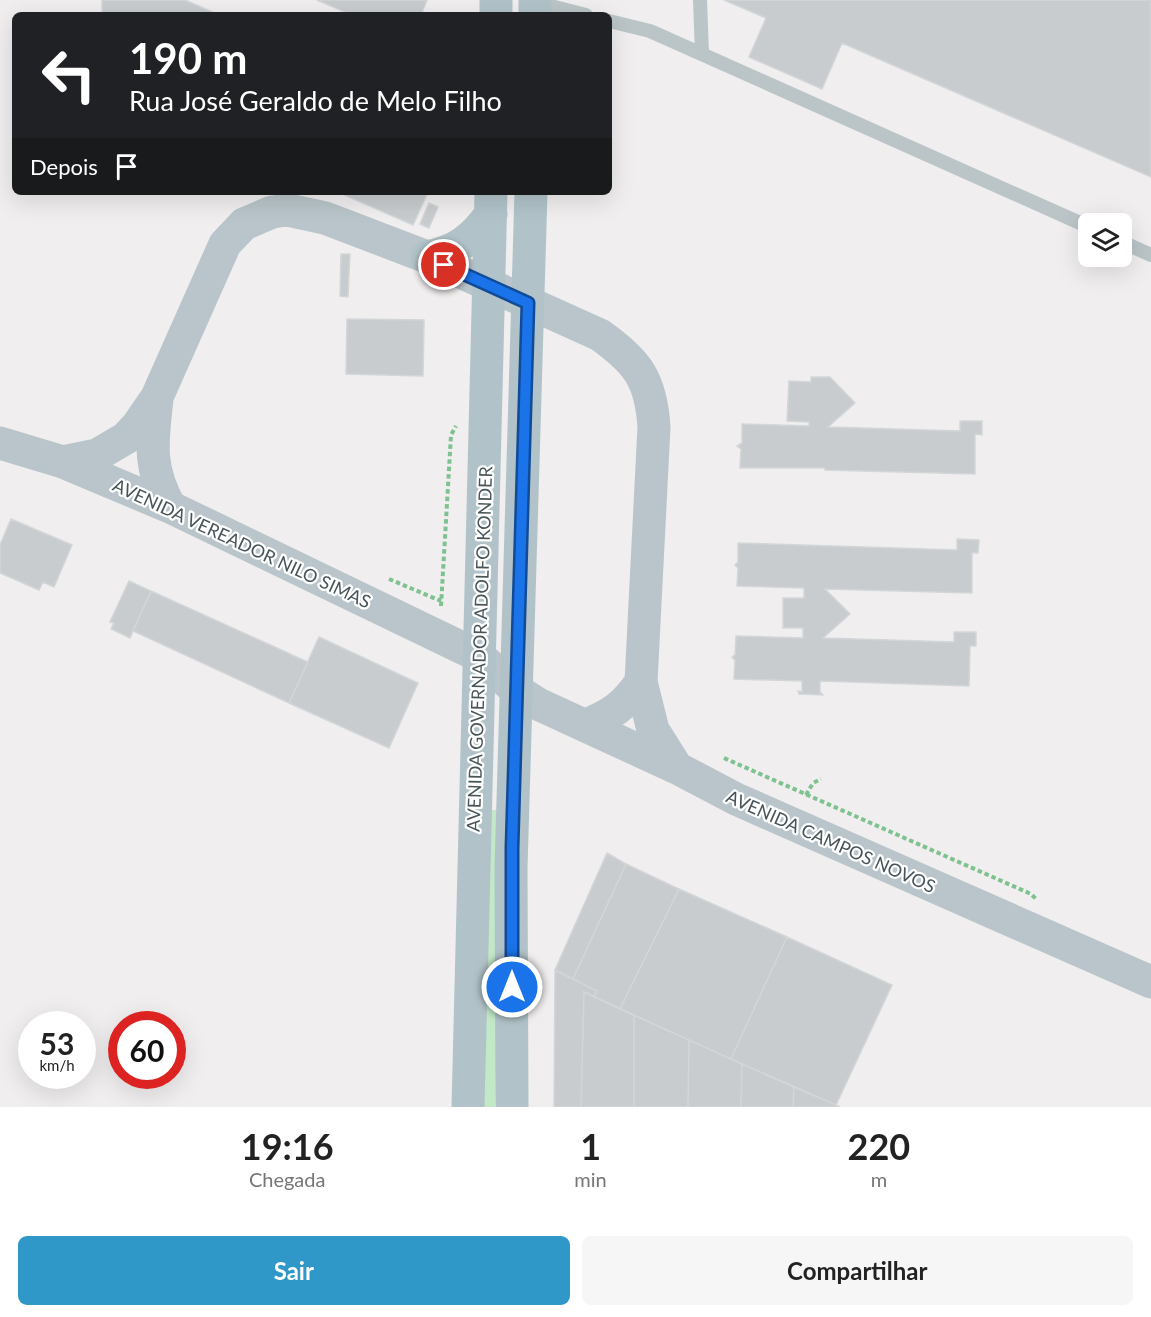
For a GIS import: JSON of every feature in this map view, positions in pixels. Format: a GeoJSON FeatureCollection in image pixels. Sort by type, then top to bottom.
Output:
{"type":"FeatureCollection","features":[{"type":"Feature","properties":{"kind":"main road","name":"AVENIDA GOVERNADOR ADOLFO KONDER"},"geometry":{"type":"LineString","coordinates":[[512,1107],[511,868],[531,195]]}},
{"type":"Feature","properties":{"kind":"main road","name":"AVENIDA GOVERNADOR ADOLFO KONDER"},"geometry":{"type":"LineString","coordinates":[[468,1107],[491,203]]}},
{"type":"Feature","properties":{"kind":"main road"},"geometry":{"type":"LineString","coordinates":[[427,256],[446,253],[462,246],[480,230],[491,203]]}},
{"type":"Feature","properties":{"kind":"main road"},"geometry":{"type":"LineString","coordinates":[[63,462],[97,455],[112,448],[137,426],[158,397],[218,256],[234,233],[257,218],[272,212],[304,212],[427,256],[600,335],[625,352],[642,373],[652,399],[654,427],[641,682],[653,730],[677,768]]}},
{"type":"Feature","properties":{"kind":"main road"},"geometry":{"type":"LineString","coordinates":[[158,397],[152,460],[160,490],[170,507]]}},
{"type":"Feature","properties":{"kind":"main road","name":"AVENIDA VEREADOR NILO SIMAS"},"geometry":{"type":"LineString","coordinates":[[0,443],[63,462],[170,507],[479,656],[516,690]]}},
{"type":"Feature","properties":{"kind":"main road"},"geometry":{"type":"LineString","coordinates":[[586,726],[612,714],[628,701],[641,682]]}},
{"type":"Feature","properties":{"kind":"main road","name":"AVENIDA CAMPOS NOVOS"},"geometry":{"type":"LineString","coordinates":[[516,690],[736,799],[1151,982]]}},
{"type":"Feature","properties":{"kind":"lane"},"geometry":{"type":"LineString","coordinates":[[700,0],[702,54]]}},
{"type":"Feature","properties":{"kind":"lane"},"geometry":{"type":"LineString","coordinates":[[535,6],[569,12]]}},
{"type":"Feature","properties":{"kind":"lane"},"geometry":{"type":"LineString","coordinates":[[612,22],[650,31],[1078,222]]}},
{"type":"Feature","properties":{"kind":"lane"},"geometry":{"type":"LineString","coordinates":[[1132,246],[1151,255]]}},
{"type":"Feature","properties":{"kind":"path"},"geometry":{"type":"LineString","coordinates":[[714,754],[1031,894],[1040,902]]}},
{"type":"Feature","properties":{"kind":"path"},"geometry":{"type":"LineString","coordinates":[[806,795],[813,783],[821,779]]}},
{"type":"Feature","properties":{"kind":"green space"},"geometry":{"type":"Polygon","coordinates":[[[489,810],[502,810],[495,1107],[482,1107],[489,810]]]}},
{"type":"Feature","properties":{"kind":"building"},"geometry":{"type":"Polygon","coordinates":[[[102,0],[185,0],[212,12],[102,12],[102,0]]]}},
{"type":"Feature","properties":{"kind":"building"},"geometry":{"type":"Polygon","coordinates":[[[317,0],[427,0],[422,12],[345,12],[317,0]]]}},
{"type":"Feature","properties":{"kind":"building"},"geometry":{"type":"Polygon","coordinates":[[[724,0],[1151,0],[1151,177],[842,43],[822,89],[749,57],[766,18],[724,0]]]}},
{"type":"Feature","properties":{"kind":"building"},"geometry":{"type":"Polygon","coordinates":[[[345,195],[427,195],[413,225],[345,195]]]}},
{"type":"Feature","properties":{"kind":"building"},"geometry":{"type":"Polygon","coordinates":[[[429,203],[438,207],[429,228],[420,224],[429,203]]]}},
{"type":"Feature","properties":{"kind":"building"},"geometry":{"type":"Polygon","coordinates":[[[341,254],[350,254],[348,297],[340,296],[341,254]]]}},
{"type":"Feature","properties":{"kind":"building"},"geometry":{"type":"Polygon","coordinates":[[[347,319],[424,320],[423,376],[346,374],[347,319]]]}},
{"type":"Feature","properties":{"kind":"building"},"geometry":{"type":"Polygon","coordinates":[[[811,377],[830,377],[855,403],[828,427],[960,431],[960,421],[982,421],[982,435],[975,434],[975,474],[825,470],[825,468],[740,468],[741,449],[737,446],[742,443],[742,424],[809,426],[809,422],[787,421],[789,381],[811,382],[811,377]]]}},
{"type":"Feature","properties":{"kind":"building"},"geometry":{"type":"Polygon","coordinates":[[[11,519],[72,545],[54,587],[43,582],[39,590],[0,573],[0,545],[11,519]]]}},
{"type":"Feature","properties":{"kind":"building"},"geometry":{"type":"Polygon","coordinates":[[[957,539],[979,540],[978,553],[972,553],[972,593],[825,589],[850,614],[823,638],[954,642],[954,632],[976,632],[976,646],[970,646],[969,686],[820,681],[820,692],[823,695],[799,694],[798,691],[802,692],[802,681],[734,679],[735,660],[732,657],[735,655],[736,636],[803,638],[803,628],[783,628],[783,598],[804,598],[804,588],[737,586],[738,568],[735,565],[738,562],[738,543],[957,550],[957,539]]]}},
{"type":"Feature","properties":{"kind":"building"},"geometry":{"type":"Polygon","coordinates":[[[129,581],[151,591],[130,638],[111,629],[114,623],[110,622],[129,581]]]}},
{"type":"Feature","properties":{"kind":"building"},"geometry":{"type":"Polygon","coordinates":[[[151,591],[308,662],[289,703],[133,631],[151,591]]]}},
{"type":"Feature","properties":{"kind":"building"},"geometry":{"type":"Polygon","coordinates":[[[319,637],[418,683],[389,748],[289,703],[319,637]]]}},
{"type":"Feature","properties":{"kind":"building"},"geometry":{"type":"Polygon","coordinates":[[[607,853],[626,864],[573,979],[555,970],[607,853]]]}},
{"type":"Feature","properties":{"kind":"building"},"geometry":{"type":"Polygon","coordinates":[[[626,864],[679,889],[620,1009],[594,997],[597,991],[573,979],[626,864]]]}},
{"type":"Feature","properties":{"kind":"building"},"geometry":{"type":"Polygon","coordinates":[[[679,889],[787,937],[731,1059],[620,1009],[679,889]]]}},
{"type":"Feature","properties":{"kind":"building"},"geometry":{"type":"Polygon","coordinates":[[[787,937],[892,985],[836,1105],[731,1059],[787,937]]]}},
{"type":"Feature","properties":{"kind":"building"},"geometry":{"type":"Polygon","coordinates":[[[555,970],[597,991],[594,997],[584,992],[581,1107],[554,1107],[555,970]]]}},
{"type":"Feature","properties":{"kind":"building"},"geometry":{"type":"Polygon","coordinates":[[[584,992],[634,1015],[634,1107],[581,1107],[584,992]]]}},
{"type":"Feature","properties":{"kind":"building"},"geometry":{"type":"Polygon","coordinates":[[[634,1015],[689,1040],[688,1107],[634,1107],[634,1015]]]}},
{"type":"Feature","properties":{"kind":"building"},"geometry":{"type":"Polygon","coordinates":[[[689,1040],[742,1064],[741,1107],[688,1107],[689,1040]]]}},
{"type":"Feature","properties":{"kind":"building"},"geometry":{"type":"Polygon","coordinates":[[[742,1064],[794,1087],[793,1107],[741,1107],[742,1064]]]}},
{"type":"Feature","properties":{"kind":"building"},"geometry":{"type":"Polygon","coordinates":[[[794,1087],[836,1105],[840,1107],[793,1107],[794,1087]]]}},
{"type":"Feature","properties":{"kind":"route"},"geometry":{"type":"LineString","coordinates":[[444,265],[528,303],[512,848],[512,987]]}}]}
